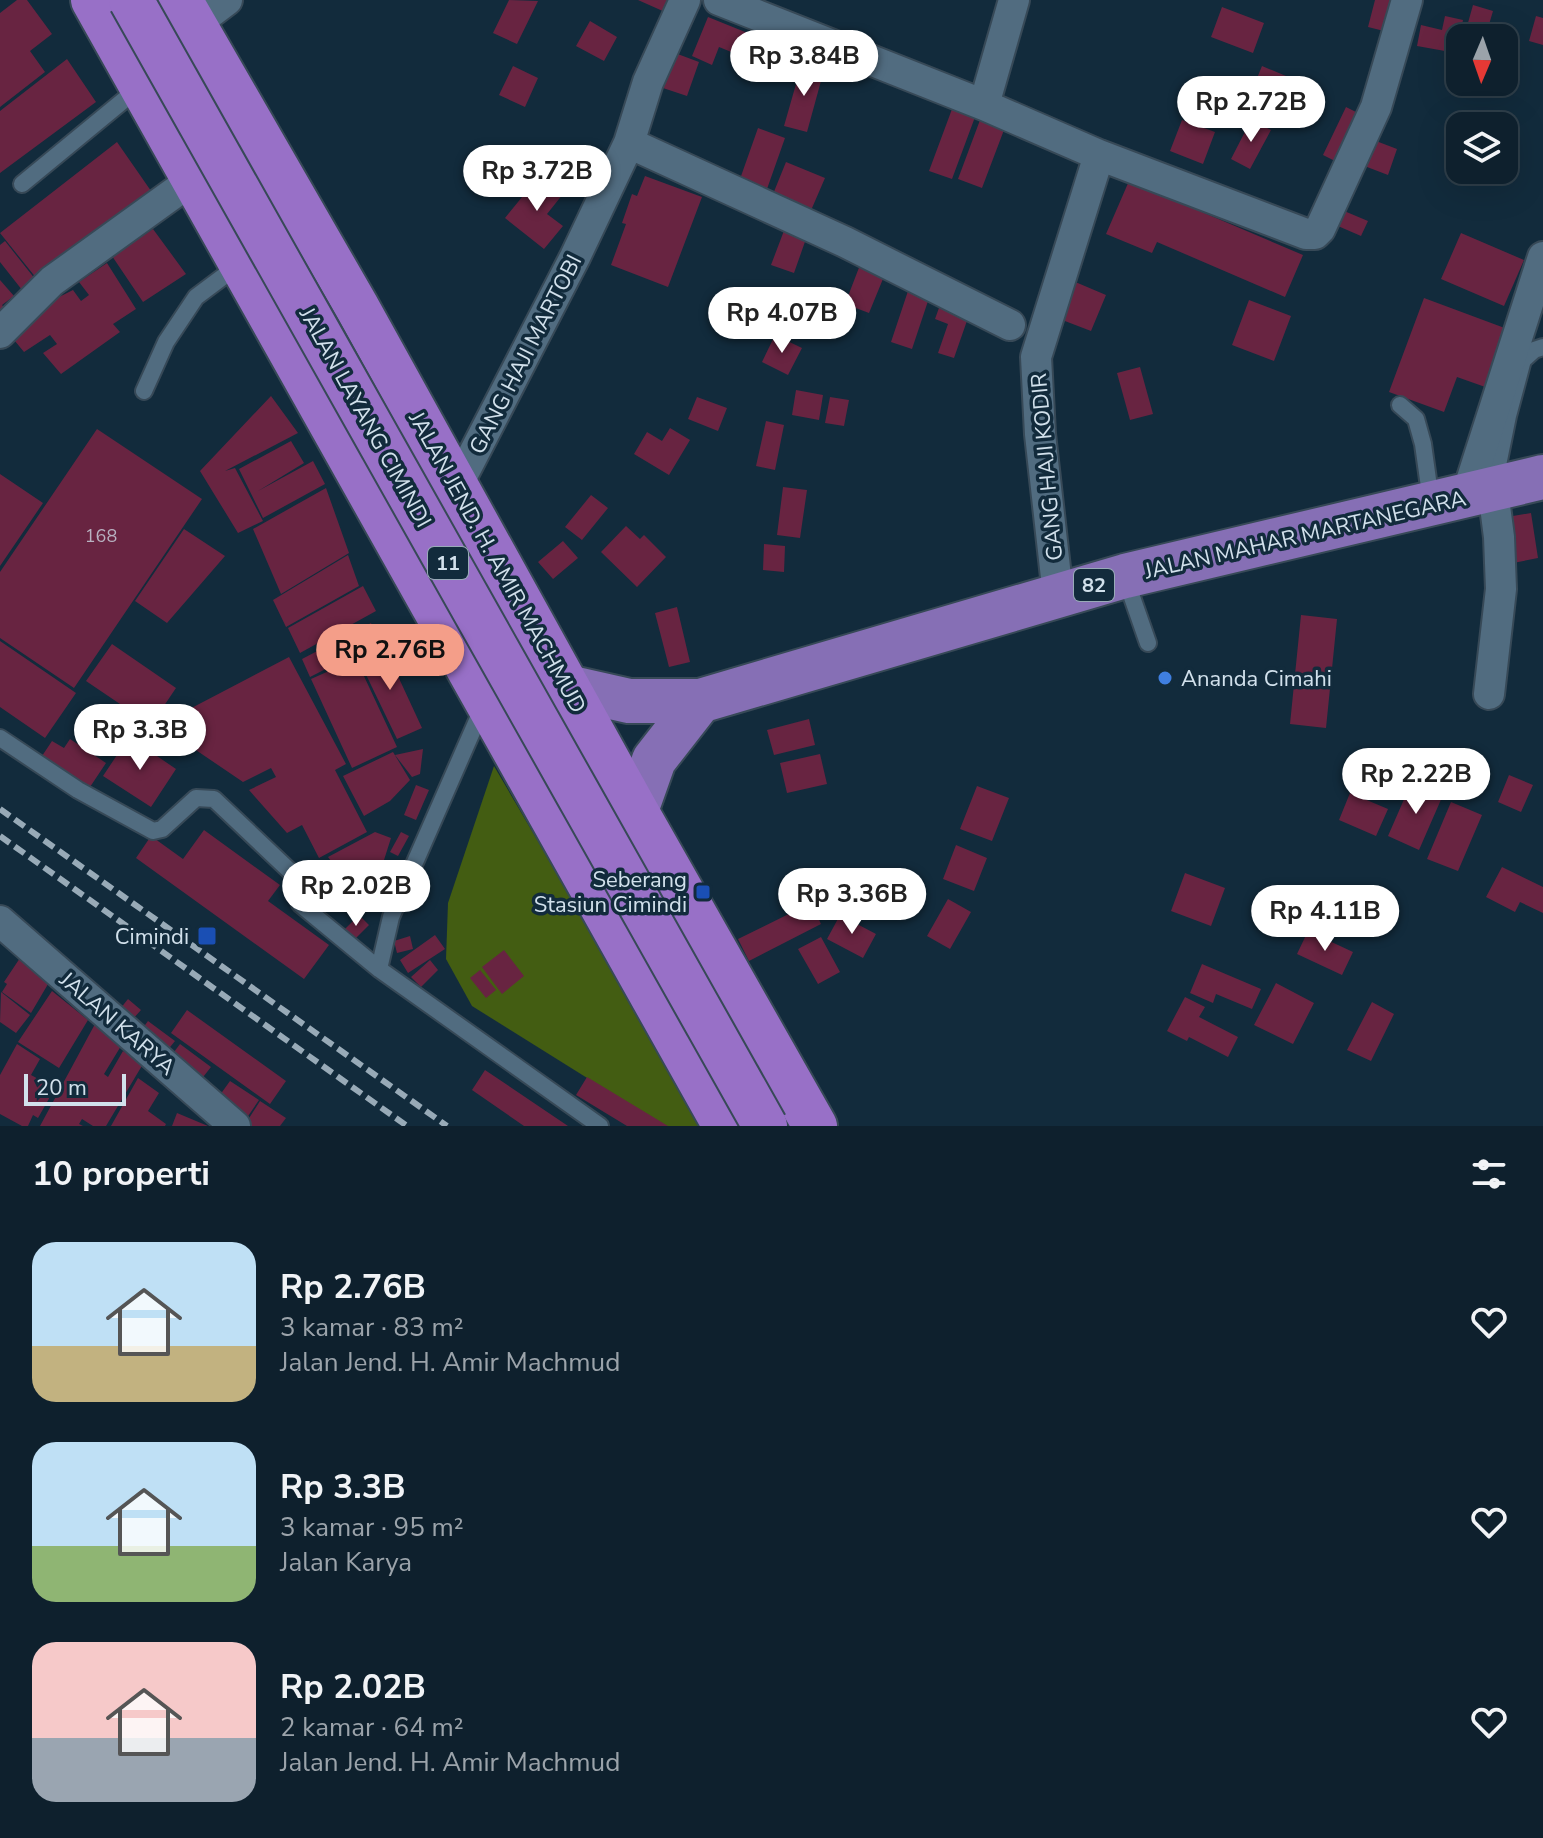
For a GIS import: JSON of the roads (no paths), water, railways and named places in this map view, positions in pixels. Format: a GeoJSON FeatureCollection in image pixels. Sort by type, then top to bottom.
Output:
{"type":"FeatureCollection","features":[{"type":"Feature","properties":{"kind":"highway","name":"11"},"geometry":{"type":"LineString","coordinates":[[93,0],[725,1126]]}},
{"type":"Feature","properties":{"kind":"highway","name":"JALAN LAYANG CIMINDI"},"geometry":{"type":"LineString","coordinates":[[131,0],[765,1126]]}},
{"type":"Feature","properties":{"kind":"highway","name":"JALAN JEND. H. AMIR MACHMUD"},"geometry":{"type":"LineString","coordinates":[[200,8],[357,307],[636,811],[815,1126]]}},
{"type":"Feature","properties":{"kind":"highway"},"geometry":{"type":"LineString","coordinates":[[287,346],[357,307]]}},
{"type":"Feature","properties":{"kind":"main road","name":"JALAN MAHAR MARTANEGARA"},"geometry":{"type":"LineString","coordinates":[[567,687],[629,701],[700,701],[1125,576],[1543,477]]}},
{"type":"Feature","properties":{"kind":"main road"},"geometry":{"type":"LineString","coordinates":[[636,811],[654,760],[700,701]]}},
{"type":"Feature","properties":{"kind":"street","name":"GANG HAJI MARTOBI"},"geometry":{"type":"LineString","coordinates":[[457,486],[575,257],[629,143],[648,82],[685,0]]}},
{"type":"Feature","properties":{"kind":"street"},"geometry":{"type":"LineString","coordinates":[[719,0],[984,105],[1099,155],[1306,234],[1315,234],[1320,229],[1376,107],[1407,0]]}},
{"type":"Feature","properties":{"kind":"street"},"geometry":{"type":"LineString","coordinates":[[984,105],[1014,0]]}},
{"type":"Feature","properties":{"kind":"street"},"geometry":{"type":"LineString","coordinates":[[629,143],[845,242],[1010,325]]}},
{"type":"Feature","properties":{"kind":"street","name":"GANG HAJI KODIR"},"geometry":{"type":"LineString","coordinates":[[1058,595],[1040,434],[1036,357],[1099,155]]}},
{"type":"Feature","properties":{"kind":"street"},"geometry":{"type":"LineString","coordinates":[[0,333],[52,281],[192,180]]}},
{"type":"Feature","properties":{"kind":"street"},"geometry":{"type":"LineString","coordinates":[[1489,694],[1501,589],[1499,537],[1463,497],[1543,257]]}},
{"type":"Feature","properties":{"kind":"street","name":"JALAN KARYA"},"geometry":{"type":"LineString","coordinates":[[0,921],[235,1126]]}},
{"type":"Feature","properties":{"kind":"lane"},"geometry":{"type":"LineString","coordinates":[[22,184],[142,85]]}},
{"type":"Feature","properties":{"kind":"lane"},"geometry":{"type":"LineString","coordinates":[[144,391],[166,342],[196,297],[240,264]]}},
{"type":"Feature","properties":{"kind":"lane"},"geometry":{"type":"LineString","coordinates":[[1400,405],[1416,419],[1423,444],[1463,497],[1508,416],[1523,360],[1543,347]]}},
{"type":"Feature","properties":{"kind":"lane"},"geometry":{"type":"LineString","coordinates":[[1125,576],[1148,643]]}},
{"type":"Feature","properties":{"kind":"lane"},"geometry":{"type":"LineString","coordinates":[[379,969],[391,917],[485,700]]}},
{"type":"Feature","properties":{"kind":"lane"},"geometry":{"type":"LineString","coordinates":[[0,738],[78,790],[153,831],[162,829],[196,798],[214,799],[292,873],[300,904],[379,969],[600,1126]]}},
{"type":"Feature","properties":{"kind":"railway"},"geometry":{"type":"LineString","coordinates":[[0,809],[447,1126]]}},
{"type":"Feature","properties":{"kind":"railway"},"geometry":{"type":"LineString","coordinates":[[0,836],[407,1126]]}},
{"type":"Feature","properties":{"kind":"place","name":"Ananda Cimahi"},"geometry":{"type":"Point","coordinates":[1165,678]}},
{"type":"Feature","properties":{"kind":"place","name":"Seberang Stasiun Cimindi"},"geometry":{"type":"Point","coordinates":[703,892]}},
{"type":"Feature","properties":{"kind":"place","name":"Cimindi"},"geometry":{"type":"Point","coordinates":[207,936]}}]}
